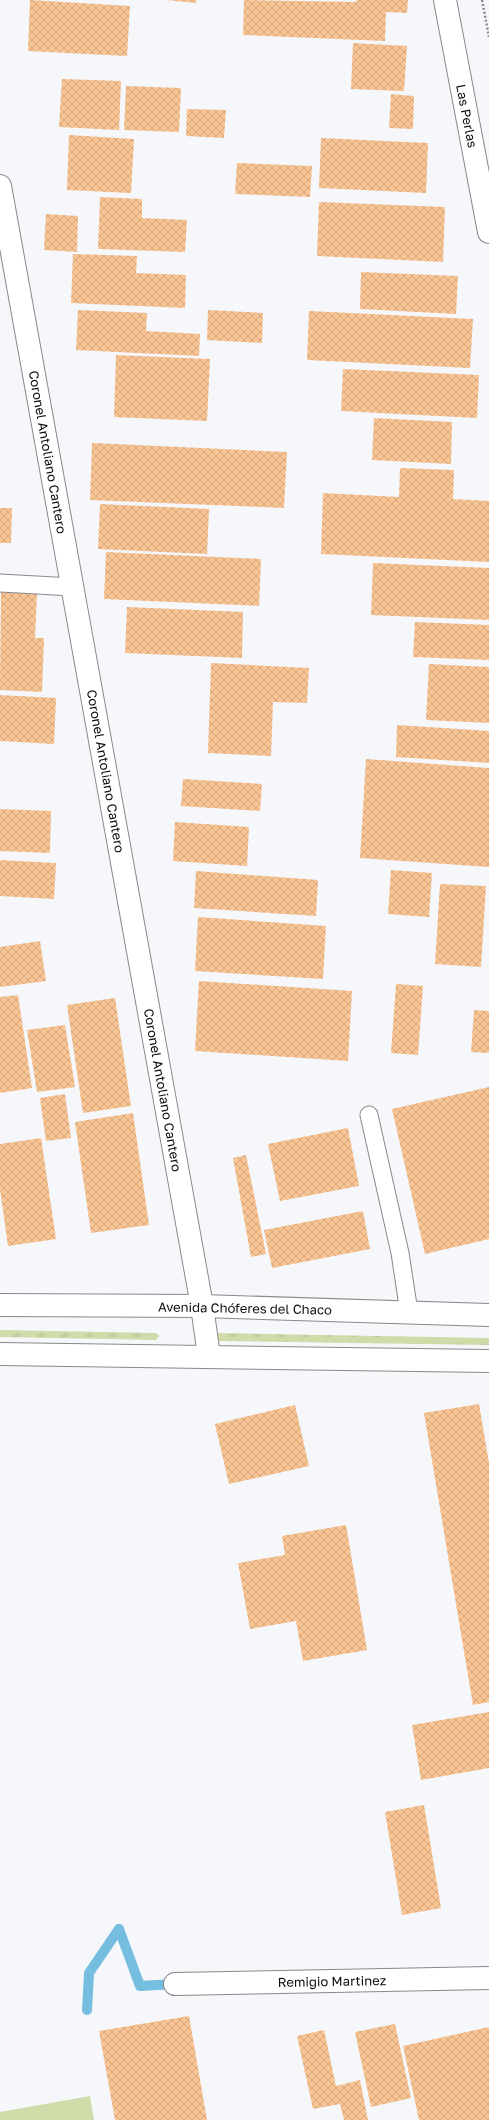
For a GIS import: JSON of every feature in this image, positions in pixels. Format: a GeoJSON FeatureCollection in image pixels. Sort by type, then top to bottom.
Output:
{"type":"FeatureCollection","features":[{"type":"Feature","properties":{"kind":"street","name":"Las Perlas"},"geometry":{"type":"LineString","coordinates":[[445,0],[489,232]]}},
{"type":"Feature","properties":{"kind":"street","name":"Coronel Antoliano Cantero"},"geometry":{"type":"LineString","coordinates":[[0,186],[202,1306],[209,1356]]}},
{"type":"Feature","properties":{"kind":"street","name":"Avenida Chóferes del Chaco"},"geometry":{"type":"LineString","coordinates":[[0,1305],[202,1306],[489,1315]]}},
{"type":"Feature","properties":{"kind":"street"},"geometry":{"type":"LineString","coordinates":[[0,1354],[489,1361]]}},
{"type":"Feature","properties":{"kind":"street","name":"Remigio Martinez"},"geometry":{"type":"LineString","coordinates":[[175,1984],[489,1978]]}},
{"type":"Feature","properties":{"kind":"lane"},"geometry":{"type":"LineString","coordinates":[[0,583],[73,587]]}},
{"type":"Feature","properties":{"kind":"lane"},"geometry":{"type":"LineString","coordinates":[[369,1115],[400,1253],[409,1312]]}},
{"type":"Feature","properties":{"kind":"path"},"geometry":{"type":"LineString","coordinates":[[482,0],[489,37]]}},
{"type":"Feature","properties":{"kind":"green space"},"geometry":{"type":"Polygon","coordinates":[[[0,1330],[156,1333],[159,1336],[156,1340],[0,1337],[0,1330]]]}},
{"type":"Feature","properties":{"kind":"green space"},"geometry":{"type":"Polygon","coordinates":[[[216,1334],[489,1338],[489,1345],[218,1341],[216,1340],[216,1334]]]}},
{"type":"Feature","properties":{"kind":"green space"},"geometry":{"type":"Polygon","coordinates":[[[90,2096],[94,2120],[0,2120],[0,2112],[90,2096]]]}},
{"type":"Feature","properties":{"kind":"building"},"geometry":{"type":"Polygon","coordinates":[[[30,0],[130,6],[127,56],[28,51],[30,0]]]}},
{"type":"Feature","properties":{"kind":"building"},"geometry":{"type":"Polygon","coordinates":[[[166,0],[196,0],[196,3],[166,0]]]}},
{"type":"Feature","properties":{"kind":"building"},"geometry":{"type":"Polygon","coordinates":[[[244,0],[356,2],[357,0],[408,0],[407,13],[386,12],[385,41],[243,35],[244,0]]]}},
{"type":"Feature","properties":{"kind":"building"},"geometry":{"type":"Polygon","coordinates":[[[353,43],[407,46],[404,91],[351,89],[353,43]]]}},
{"type":"Feature","properties":{"kind":"building"},"geometry":{"type":"Polygon","coordinates":[[[62,79],[121,81],[119,130],[59,127],[62,79]]]}},
{"type":"Feature","properties":{"kind":"building"},"geometry":{"type":"Polygon","coordinates":[[[126,86],[181,88],[179,132],[124,130],[126,86]]]}},
{"type":"Feature","properties":{"kind":"building"},"geometry":{"type":"Polygon","coordinates":[[[391,94],[414,96],[413,129],[389,128],[391,94]]]}},
{"type":"Feature","properties":{"kind":"building"},"geometry":{"type":"Polygon","coordinates":[[[187,109],[226,110],[224,138],[186,136],[187,109]]]}},
{"type":"Feature","properties":{"kind":"building"},"geometry":{"type":"Polygon","coordinates":[[[69,135],[134,139],[131,193],[67,190],[69,135]]]}},
{"type":"Feature","properties":{"kind":"building"},"geometry":{"type":"Polygon","coordinates":[[[321,138],[428,143],[426,193],[319,188],[321,138]]]}},
{"type":"Feature","properties":{"kind":"building"},"geometry":{"type":"Polygon","coordinates":[[[237,163],[312,166],[310,197],[235,194],[237,163]]]}},
{"type":"Feature","properties":{"kind":"building"},"geometry":{"type":"Polygon","coordinates":[[[100,197],[142,199],[142,218],[187,220],[185,252],[98,249],[100,197]]]}},
{"type":"Feature","properties":{"kind":"building"},"geometry":{"type":"Polygon","coordinates":[[[319,202],[445,207],[443,262],[317,256],[319,202]]]}},
{"type":"Feature","properties":{"kind":"building"},"geometry":{"type":"Polygon","coordinates":[[[46,214],[78,216],[77,252],[44,250],[46,214]]]}},
{"type":"Feature","properties":{"kind":"building"},"geometry":{"type":"Polygon","coordinates":[[[73,254],[137,256],[136,273],[186,275],[185,308],[71,303],[73,254]]]}},
{"type":"Feature","properties":{"kind":"building"},"geometry":{"type":"Polygon","coordinates":[[[361,272],[458,276],[456,314],[360,309],[361,272]]]}},
{"type":"Feature","properties":{"kind":"building"},"geometry":{"type":"Polygon","coordinates":[[[78,310],[147,313],[146,331],[200,334],[199,356],[76,350],[78,310]]]}},
{"type":"Feature","properties":{"kind":"building"},"geometry":{"type":"Polygon","coordinates":[[[208,310],[263,313],[262,343],[207,340],[208,310]]]}},
{"type":"Feature","properties":{"kind":"building"},"geometry":{"type":"Polygon","coordinates":[[[309,311],[473,319],[470,368],[307,360],[309,311]]]}},
{"type":"Feature","properties":{"kind":"building"},"geometry":{"type":"Polygon","coordinates":[[[116,355],[210,359],[207,421],[114,417],[116,355]]]}},
{"type":"Feature","properties":{"kind":"building"},"geometry":{"type":"Polygon","coordinates":[[[343,369],[479,375],[477,418],[341,411],[343,369]]]}},
{"type":"Feature","properties":{"kind":"building"},"geometry":{"type":"Polygon","coordinates":[[[374,418],[452,422],[451,464],[372,460],[374,418]]]}},
{"type":"Feature","properties":{"kind":"building"},"geometry":{"type":"Polygon","coordinates":[[[92,443],[287,452],[284,508],[90,500],[92,443]]]}},
{"type":"Feature","properties":{"kind":"building"},"geometry":{"type":"Polygon","coordinates":[[[400,468],[454,470],[453,499],[489,501],[489,562],[321,554],[323,493],[399,497],[400,468]]]}},
{"type":"Feature","properties":{"kind":"building"},"geometry":{"type":"Polygon","coordinates":[[[100,504],[209,509],[207,554],[98,549],[100,504]]]}},
{"type":"Feature","properties":{"kind":"building"},"geometry":{"type":"Polygon","coordinates":[[[0,508],[12,508],[11,543],[0,543],[0,508]]]}},
{"type":"Feature","properties":{"kind":"building"},"geometry":{"type":"Polygon","coordinates":[[[106,552],[261,559],[259,606],[104,599],[106,552]]]}},
{"type":"Feature","properties":{"kind":"building"},"geometry":{"type":"Polygon","coordinates":[[[373,563],[489,568],[489,620],[371,615],[373,563]]]}},
{"type":"Feature","properties":{"kind":"building"},"geometry":{"type":"Polygon","coordinates":[[[1,591],[37,593],[35,638],[44,638],[42,692],[0,690],[1,591]]]}},
{"type":"Feature","properties":{"kind":"building"},"geometry":{"type":"Polygon","coordinates":[[[127,607],[243,612],[242,658],[125,653],[127,607]]]}},
{"type":"Feature","properties":{"kind":"building"},"geometry":{"type":"Polygon","coordinates":[[[415,622],[489,625],[489,660],[413,657],[415,622]]]}},
{"type":"Feature","properties":{"kind":"building"},"geometry":{"type":"Polygon","coordinates":[[[211,663],[309,668],[307,703],[273,702],[271,756],[208,753],[211,663]]]}},
{"type":"Feature","properties":{"kind":"building"},"geometry":{"type":"Polygon","coordinates":[[[429,664],[489,667],[489,723],[426,720],[429,664]]]}},
{"type":"Feature","properties":{"kind":"building"},"geometry":{"type":"Polygon","coordinates":[[[0,695],[56,698],[54,744],[0,741],[0,695]]]}},
{"type":"Feature","properties":{"kind":"building"},"geometry":{"type":"Polygon","coordinates":[[[397,725],[489,731],[489,763],[396,757],[397,725]]]}},
{"type":"Feature","properties":{"kind":"building"},"geometry":{"type":"Polygon","coordinates":[[[366,759],[489,768],[489,867],[360,858],[366,759]]]}},
{"type":"Feature","properties":{"kind":"building"},"geometry":{"type":"Polygon","coordinates":[[[183,779],[262,784],[260,811],[181,806],[183,779]]]}},
{"type":"Feature","properties":{"kind":"building"},"geometry":{"type":"Polygon","coordinates":[[[0,809],[51,811],[50,853],[0,851],[0,809]]]}},
{"type":"Feature","properties":{"kind":"building"},"geometry":{"type":"Polygon","coordinates":[[[175,822],[249,827],[247,866],[173,861],[175,822]]]}},
{"type":"Feature","properties":{"kind":"building"},"geometry":{"type":"Polygon","coordinates":[[[0,860],[56,863],[54,899],[0,896],[0,860]]]}},
{"type":"Feature","properties":{"kind":"building"},"geometry":{"type":"Polygon","coordinates":[[[391,870],[432,873],[429,917],[388,914],[391,870]]]}},
{"type":"Feature","properties":{"kind":"building"},"geometry":{"type":"Polygon","coordinates":[[[196,871],[318,880],[316,916],[194,908],[196,871]]]}},
{"type":"Feature","properties":{"kind":"building"},"geometry":{"type":"Polygon","coordinates":[[[440,884],[486,886],[481,967],[435,964],[440,884]]]}},
{"type":"Feature","properties":{"kind":"building"},"geometry":{"type":"Polygon","coordinates":[[[198,917],[326,926],[323,979],[195,971],[198,917]]]}},
{"type":"Feature","properties":{"kind":"building"},"geometry":{"type":"Polygon","coordinates":[[[40,941],[46,981],[0,987],[0,947],[40,941]]]}},
{"type":"Feature","properties":{"kind":"building"},"geometry":{"type":"Polygon","coordinates":[[[199,981],[352,991],[348,1061],[195,1051],[199,981]]]}},
{"type":"Feature","properties":{"kind":"building"},"geometry":{"type":"Polygon","coordinates":[[[396,984],[423,986],[418,1055],[391,1053],[396,984]]]}},
{"type":"Feature","properties":{"kind":"building"},"geometry":{"type":"Polygon","coordinates":[[[18,995],[32,1088],[0,1093],[0,997],[18,995]]]}},
{"type":"Feature","properties":{"kind":"building"},"geometry":{"type":"Polygon","coordinates":[[[115,998],[131,1106],[83,1113],[67,1005],[115,998]]]}},
{"type":"Feature","properties":{"kind":"building"},"geometry":{"type":"Polygon","coordinates":[[[474,1010],[489,1011],[489,1053],[471,1052],[474,1010]]]}},
{"type":"Feature","properties":{"kind":"building"},"geometry":{"type":"Polygon","coordinates":[[[65,1025],[75,1087],[37,1092],[27,1030],[65,1025]]]}},
{"type":"Feature","properties":{"kind":"building"},"geometry":{"type":"Polygon","coordinates":[[[489,1087],[489,1239],[425,1254],[392,1109],[489,1087]]]}},
{"type":"Feature","properties":{"kind":"building"},"geometry":{"type":"Polygon","coordinates":[[[65,1094],[71,1138],[46,1141],[40,1098],[65,1094]]]}},
{"type":"Feature","properties":{"kind":"building"},"geometry":{"type":"Polygon","coordinates":[[[133,1113],[149,1225],[91,1233],[75,1122],[133,1113]]]}},
{"type":"Feature","properties":{"kind":"building"},"geometry":{"type":"Polygon","coordinates":[[[348,1128],[359,1186],[280,1201],[268,1144],[348,1128]]]}},
{"type":"Feature","properties":{"kind":"building"},"geometry":{"type":"Polygon","coordinates":[[[41,1138],[56,1239],[8,1246],[0,1189],[0,1144],[41,1138]]]}},
{"type":"Feature","properties":{"kind":"building"},"geometry":{"type":"Polygon","coordinates":[[[246,1155],[266,1254],[251,1257],[233,1158],[246,1155]]]}},
{"type":"Feature","properties":{"kind":"building"},"geometry":{"type":"Polygon","coordinates":[[[363,1211],[370,1249],[272,1268],[264,1230],[363,1211]]]}},
{"type":"Feature","properties":{"kind":"building"},"geometry":{"type":"Polygon","coordinates":[[[479,1404],[489,1463],[489,1702],[473,1705],[424,1413],[479,1404]]]}},
{"type":"Feature","properties":{"kind":"building"},"geometry":{"type":"Polygon","coordinates":[[[295,1405],[309,1466],[229,1484],[215,1424],[295,1405]]]}},
{"type":"Feature","properties":{"kind":"building"},"geometry":{"type":"Polygon","coordinates":[[[346,1525],[367,1650],[303,1661],[296,1621],[250,1629],[238,1563],[285,1555],[282,1536],[346,1525]]]}},
{"type":"Feature","properties":{"kind":"building"},"geometry":{"type":"Polygon","coordinates":[[[489,1712],[489,1768],[421,1780],[412,1725],[489,1712]]]}},
{"type":"Feature","properties":{"kind":"building"},"geometry":{"type":"Polygon","coordinates":[[[424,1805],[441,1908],[402,1915],[385,1812],[424,1805]]]}},
{"type":"Feature","properties":{"kind":"building"},"geometry":{"type":"Polygon","coordinates":[[[189,2016],[207,2120],[115,2120],[99,2031],[189,2016]]]}},
{"type":"Feature","properties":{"kind":"building"},"geometry":{"type":"Polygon","coordinates":[[[395,2024],[411,2098],[371,2107],[355,2032],[395,2024]]]}},
{"type":"Feature","properties":{"kind":"building"},"geometry":{"type":"Polygon","coordinates":[[[489,2027],[489,2120],[419,2120],[403,2046],[489,2027]]]}},
{"type":"Feature","properties":{"kind":"building"},"geometry":{"type":"Polygon","coordinates":[[[324,2030],[336,2086],[360,2080],[368,2120],[344,2120],[340,2104],[313,2109],[297,2036],[324,2030]]]}},
{"type":"Feature","properties":{"kind":"waterway"},"geometry":{"type":"LineString","coordinates":[[119,1929],[140,1986],[175,1984]]}},
{"type":"Feature","properties":{"kind":"waterway"},"geometry":{"type":"LineString","coordinates":[[87,2010],[89,1973],[119,1929]]}}]}
